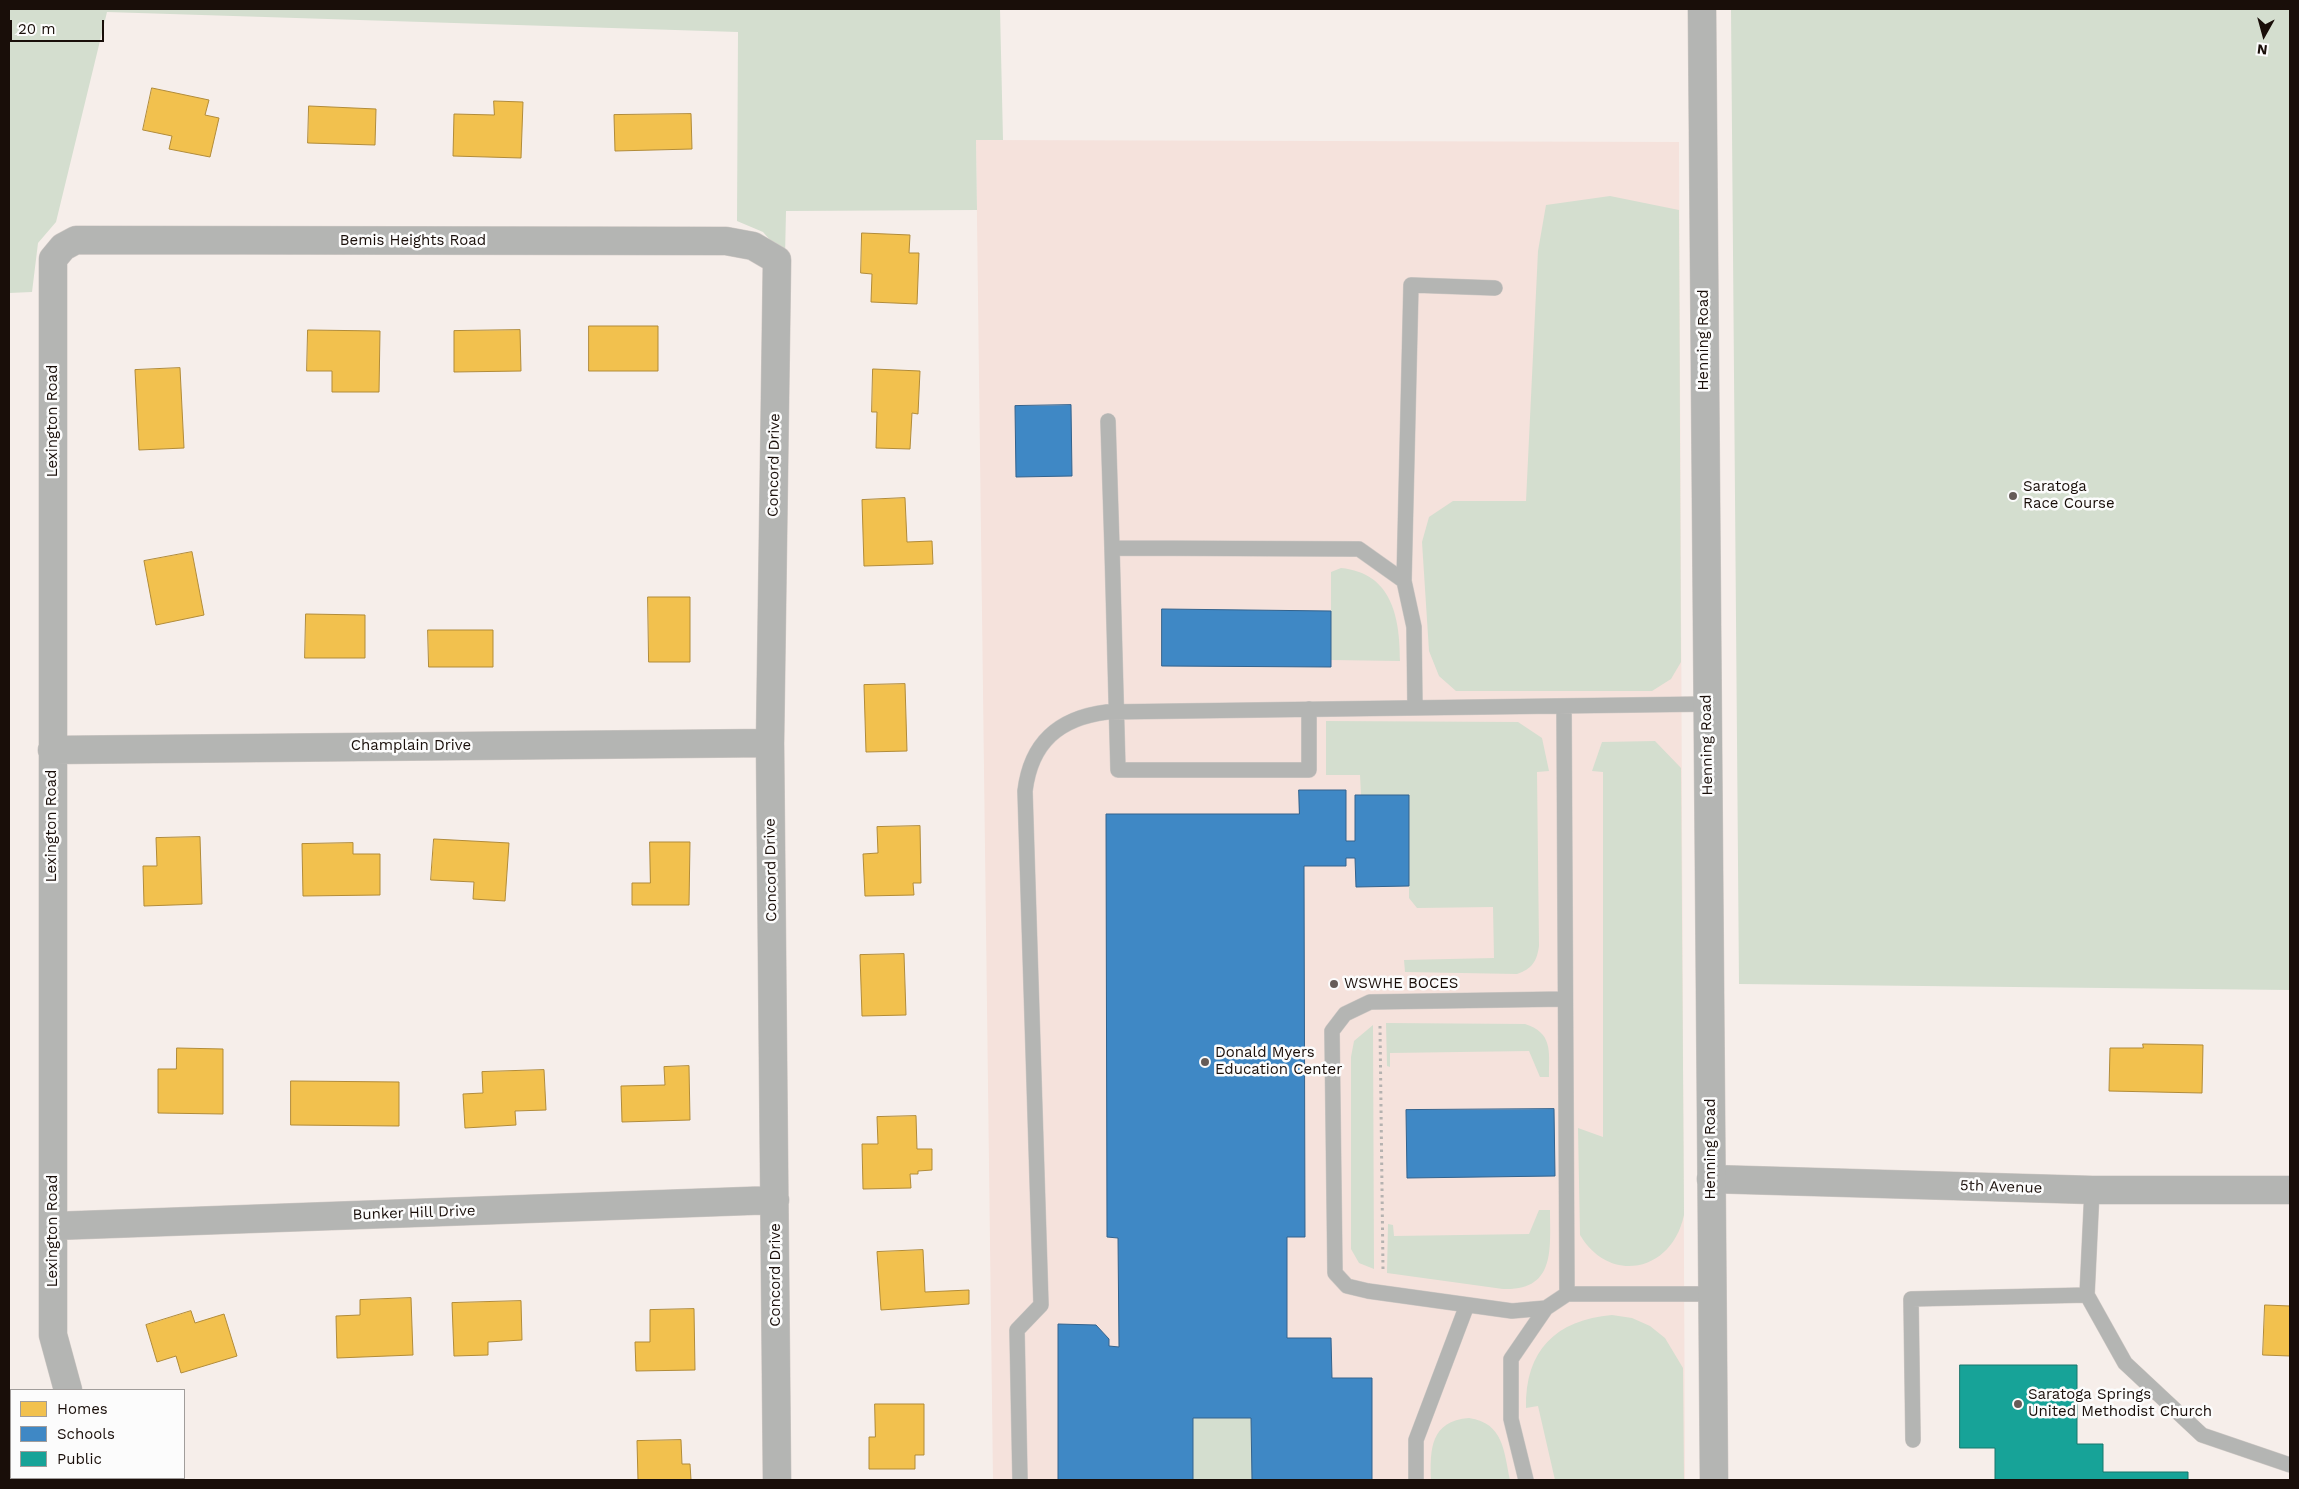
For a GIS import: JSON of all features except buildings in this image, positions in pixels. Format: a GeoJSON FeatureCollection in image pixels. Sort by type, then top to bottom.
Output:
{"type":"FeatureCollection","features":[{"type":"Feature","properties":{"kind":"street","name":"Henning Road"},"geometry":{"type":"LineString","coordinates":[[1702,9],[1714,1480]]}},
{"type":"Feature","properties":{"kind":"street","name":"Bemis Heights Road"},"geometry":{"type":"LineString","coordinates":[[53,259],[63,247],[76,240],[96,240],[726,242],[753,246],[777,260]]}},
{"type":"Feature","properties":{"kind":"street","name":"Lexington Road"},"geometry":{"type":"LineString","coordinates":[[53,259],[53,1335],[68,1389]]}},
{"type":"Feature","properties":{"kind":"street","name":"Concord Drive"},"geometry":{"type":"LineString","coordinates":[[777,260],[770,743],[777,1480]]}},
{"type":"Feature","properties":{"kind":"street","name":"Champlain Drive"},"geometry":{"type":"LineString","coordinates":[[52,750],[770,743]]}},
{"type":"Feature","properties":{"kind":"street","name":"5th Avenue"},"geometry":{"type":"LineString","coordinates":[[1711,1179],[2092,1190],[2290,1190]]}},
{"type":"Feature","properties":{"kind":"street","name":"Bunker Hill Drive"},"geometry":{"type":"LineString","coordinates":[[54,1226],[775,1200]]}},
{"type":"Feature","properties":{"kind":"lane"},"geometry":{"type":"LineString","coordinates":[[1415,708],[1414,627],[1404,581],[1411,285],[1495,288]]}},
{"type":"Feature","properties":{"kind":"lane"},"geometry":{"type":"LineString","coordinates":[[1108,421],[1118,770],[1309,770],[1309,709]]}},
{"type":"Feature","properties":{"kind":"lane"},"geometry":{"type":"LineString","coordinates":[[1112,548],[1359,549],[1404,581]]}},
{"type":"Feature","properties":{"kind":"lane"},"geometry":{"type":"LineString","coordinates":[[1020,1480],[1017,1330],[1041,1305],[1025,791],[1027,774],[1033,758],[1042,744],[1055,730],[1071,720],[1088,714],[1116,712],[1707,704]]}},
{"type":"Feature","properties":{"kind":"lane"},"geometry":{"type":"LineString","coordinates":[[1564,706],[1567,1294]]}},
{"type":"Feature","properties":{"kind":"lane"},"geometry":{"type":"LineString","coordinates":[[1546,1308],[1512,1312],[1347,1286],[1335,1272],[1332,1031],[1345,1014],[1370,1002],[1565,999]]}},
{"type":"Feature","properties":{"kind":"lane"},"geometry":{"type":"LineString","coordinates":[[2092,1190],[2087,1295],[2124,1363],[2202,1435],[2290,1464]]}},
{"type":"Feature","properties":{"kind":"lane"},"geometry":{"type":"LineString","coordinates":[[1526,1480],[1511,1419],[1511,1359],[1546,1308],[1567,1294],[1712,1294]]}},
{"type":"Feature","properties":{"kind":"lane"},"geometry":{"type":"LineString","coordinates":[[1913,1440],[1911,1299],[2087,1295]]}},
{"type":"Feature","properties":{"kind":"lane"},"geometry":{"type":"LineString","coordinates":[[1416,1480],[1416,1440],[1467,1305]]}},
{"type":"Feature","properties":{"kind":"path"},"geometry":{"type":"LineString","coordinates":[[1380,1022],[1383,1270]]}},
{"type":"Feature","properties":{"kind":"shaded area","name":"WSWHE BOCES"},"geometry":{"type":"Polygon","coordinates":[[[976,140],[1679,142],[1685,1480],[993,1480],[976,140]]]}},
{"type":"Feature","properties":{"kind":"green space"},"geometry":{"type":"Polygon","coordinates":[[[9,9],[1000,9],[1003,140],[976,140],[977,210],[786,211],[785,257],[763,232],[737,221],[738,32],[107,12],[56,222],[38,243],[32,292],[9,293],[9,9]]]}},
{"type":"Feature","properties":{"kind":"green space","name":"Saratoga Race Course"},"geometry":{"type":"Polygon","coordinates":[[[1731,9],[2290,9],[2290,990],[1739,984],[1731,9]]]}},
{"type":"Feature","properties":{"kind":"green space"},"geometry":{"type":"Polygon","coordinates":[[[1610,196],[1679,210],[1681,662],[1671,679],[1652,691],[1456,691],[1439,676],[1429,651],[1422,542],[1429,517],[1453,501],[1526,501],[1538,251],[1546,205],[1610,196]]]}},
{"type":"Feature","properties":{"kind":"green space"},"geometry":{"type":"Polygon","coordinates":[[[1341,568],[1372,578],[1390,600],[1398,629],[1400,661],[1331,660],[1331,572],[1341,568]]]}},
{"type":"Feature","properties":{"kind":"green space"},"geometry":{"type":"Polygon","coordinates":[[[1326,721],[1518,722],[1542,738],[1549,771],[1537,772],[1539,946],[1537,956],[1530,967],[1517,974],[1405,972],[1404,960],[1494,958],[1493,907],[1417,908],[1409,898],[1409,795],[1361,795],[1360,775],[1326,775],[1326,721]]]}},
{"type":"Feature","properties":{"kind":"green space"},"geometry":{"type":"Polygon","coordinates":[[[1655,741],[1681,768],[1684,1215],[1677,1234],[1667,1249],[1654,1260],[1639,1265],[1623,1266],[1607,1261],[1593,1251],[1580,1235],[1578,1128],[1603,1137],[1603,772],[1592,771],[1602,742],[1655,741]]]}},
{"type":"Feature","properties":{"kind":"green space"},"geometry":{"type":"Polygon","coordinates":[[[1386,1023],[1525,1024],[1541,1032],[1548,1044],[1549,1077],[1540,1077],[1529,1051],[1390,1053],[1390,1067],[1387,1066],[1386,1023]]]}},
{"type":"Feature","properties":{"kind":"green space"},"geometry":{"type":"Polygon","coordinates":[[[1373,1025],[1374,1269],[1359,1263],[1351,1249],[1351,1057],[1354,1041],[1373,1025]]]}},
{"type":"Feature","properties":{"kind":"green space"},"geometry":{"type":"Polygon","coordinates":[[[1539,1210],[1550,1210],[1549,1253],[1541,1275],[1533,1283],[1520,1288],[1503,1289],[1387,1273],[1388,1224],[1393,1225],[1394,1236],[1529,1234],[1539,1210]]]}},
{"type":"Feature","properties":{"kind":"green space"},"geometry":{"type":"Polygon","coordinates":[[[1612,1315],[1632,1318],[1650,1326],[1665,1338],[1683,1368],[1684,1480],[1555,1480],[1538,1406],[1526,1408],[1527,1388],[1531,1370],[1538,1354],[1560,1331],[1575,1323],[1612,1315]]]}},
{"type":"Feature","properties":{"kind":"green space"},"geometry":{"type":"Polygon","coordinates":[[[1193,1418],[1251,1418],[1252,1480],[1193,1480],[1193,1418]]]}},
{"type":"Feature","properties":{"kind":"green space"},"geometry":{"type":"Polygon","coordinates":[[[1469,1418],[1481,1421],[1496,1432],[1504,1449],[1510,1480],[1431,1480],[1431,1458],[1435,1439],[1446,1425],[1456,1420],[1469,1418]]]}},
{"type":"Feature","properties":{"kind":"place","name":"Saratoga Race Course"},"geometry":{"type":"Point","coordinates":[2013,496]}},
{"type":"Feature","properties":{"kind":"place","name":"WSWHE BOCES"},"geometry":{"type":"Point","coordinates":[1334,984]}},
{"type":"Feature","properties":{"kind":"place","name":"Donald Myers Education Center"},"geometry":{"type":"Point","coordinates":[1205,1062]}},
{"type":"Feature","properties":{"kind":"place","name":"Saratoga Springs United Methodist Church"},"geometry":{"type":"Point","coordinates":[2018,1404]}}]}
